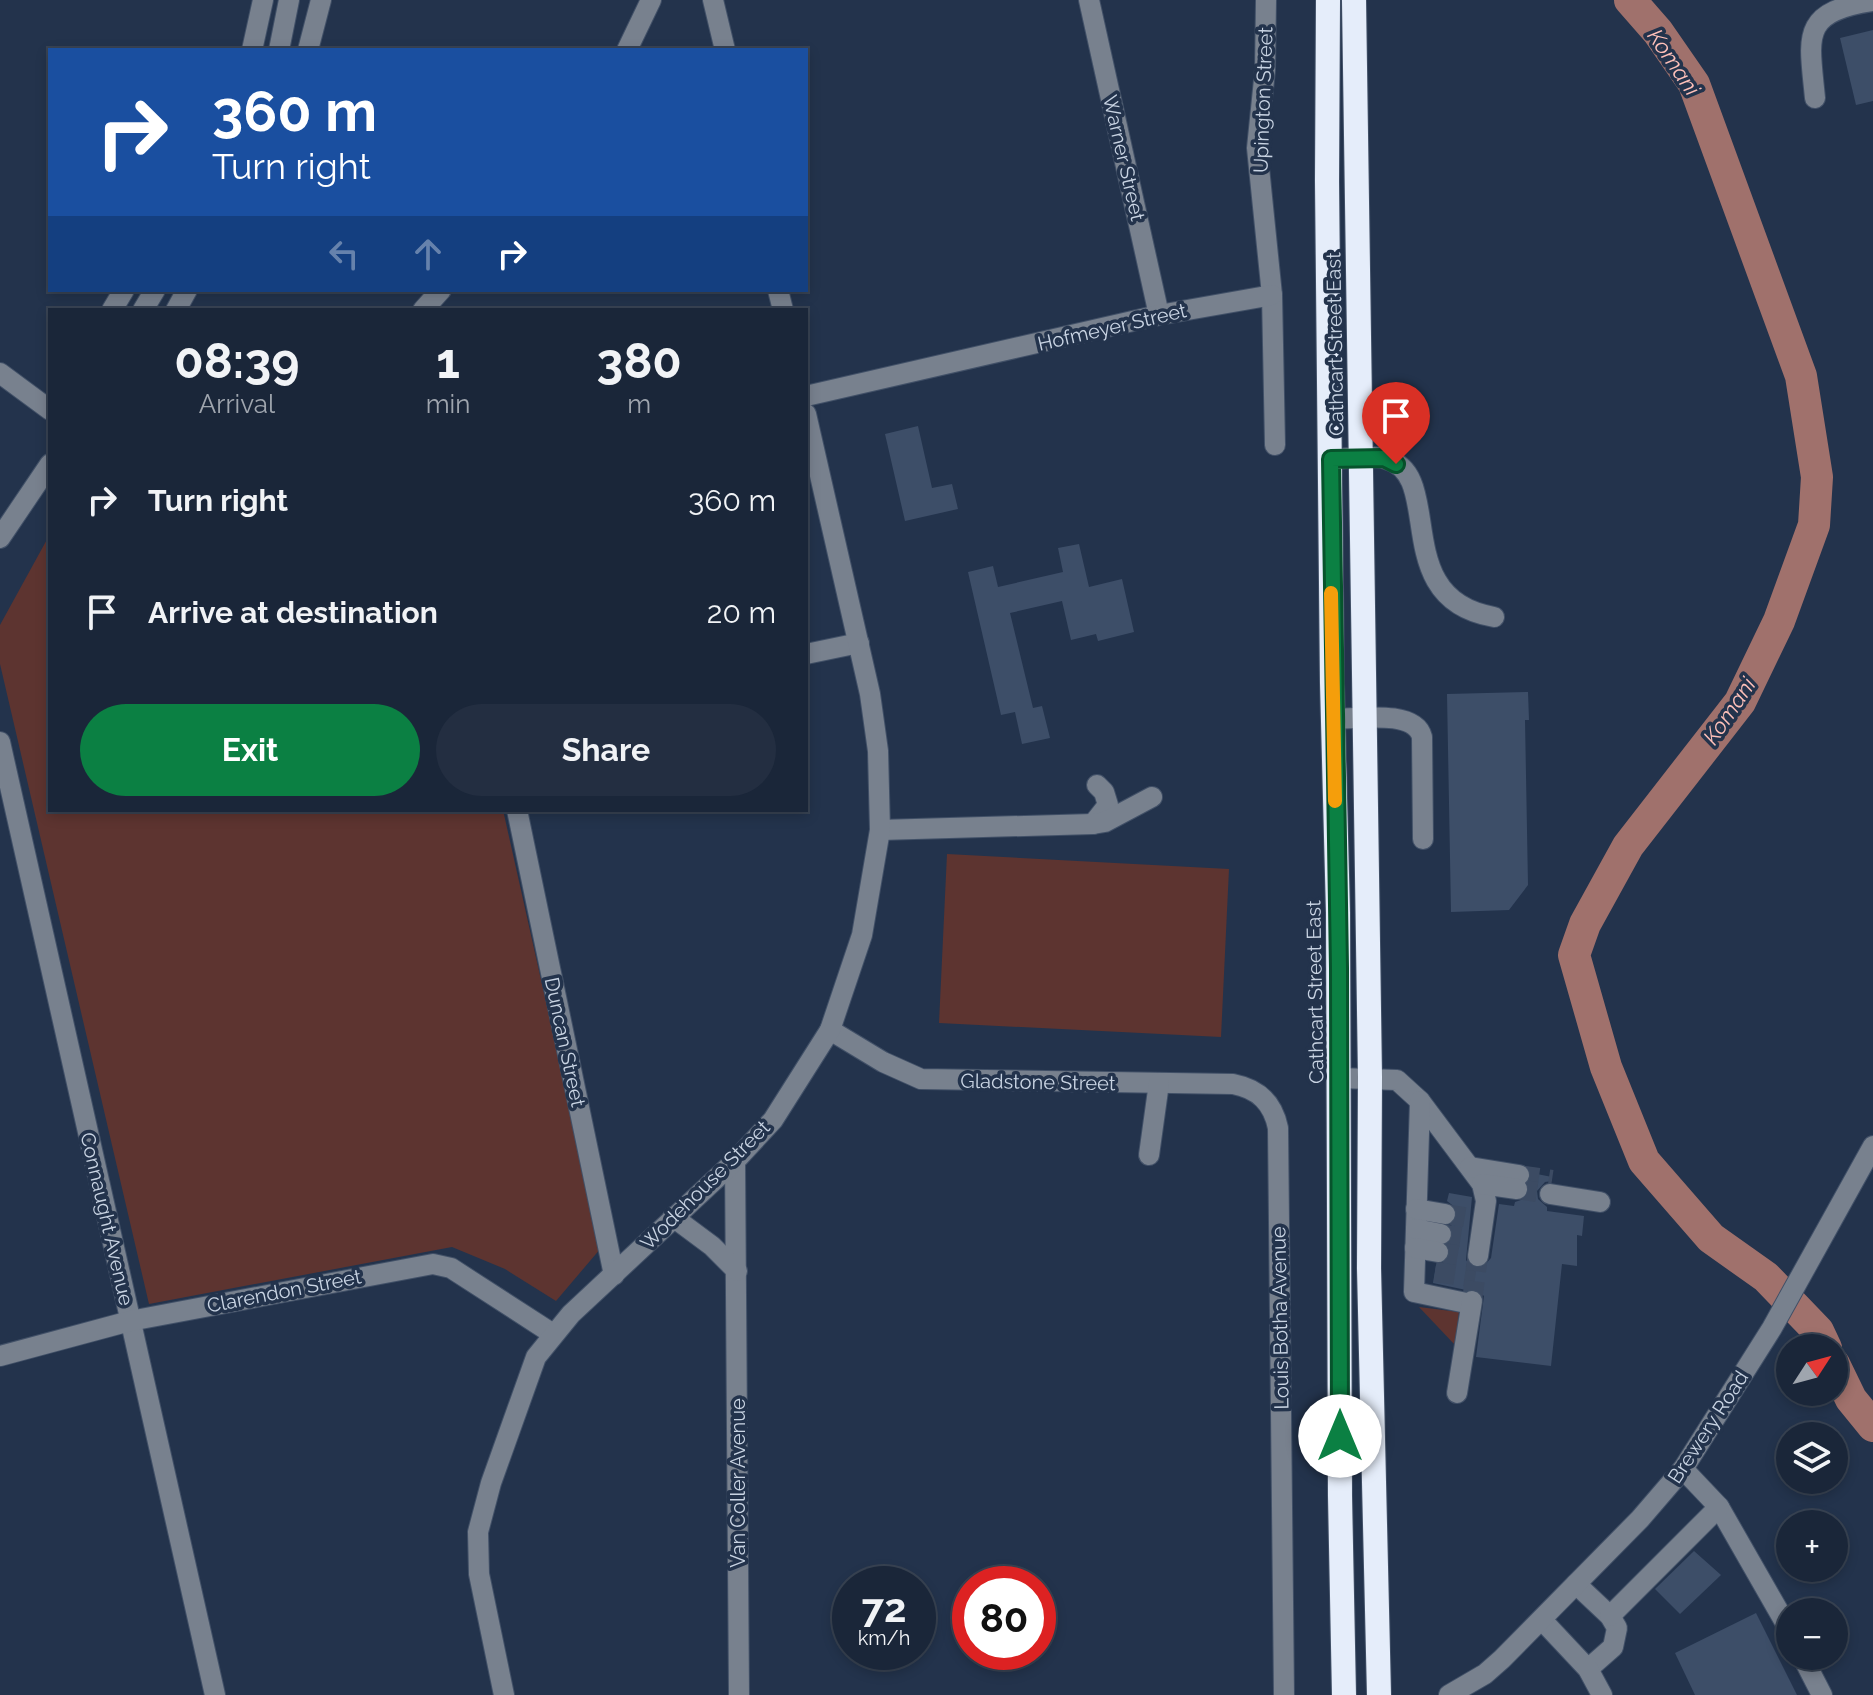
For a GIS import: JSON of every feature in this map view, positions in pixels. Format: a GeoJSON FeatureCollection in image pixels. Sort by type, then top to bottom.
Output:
{"type":"FeatureCollection","features":[{"type":"Feature","properties":{"kind":"highway","name":"Cathcart Street East"},"geometry":{"type":"LineString","coordinates":[[1328,0],[1327,181],[1340,1078],[1340,1496],[1344,1695]]}},
{"type":"Feature","properties":{"kind":"highway","name":"Cathcart Street East"},"geometry":{"type":"LineString","coordinates":[[1354,0],[1366,719],[1369,1268],[1379,1695]]}},
{"type":"Feature","properties":{"kind":"street"},"geometry":{"type":"LineString","coordinates":[[252,48],[263,0]]}},
{"type":"Feature","properties":{"kind":"street"},"geometry":{"type":"LineString","coordinates":[[279,48],[289,0]]}},
{"type":"Feature","properties":{"kind":"street"},"geometry":{"type":"LineString","coordinates":[[309,48],[321,0]]}},
{"type":"Feature","properties":{"kind":"street"},"geometry":{"type":"LineString","coordinates":[[713,0],[725,48]]}},
{"type":"Feature","properties":{"kind":"street","name":"Warner Street"},"geometry":{"type":"LineString","coordinates":[[1089,0],[1159,315]]}},
{"type":"Feature","properties":{"kind":"street","name":"Upington Street"},"geometry":{"type":"LineString","coordinates":[[1266,0],[1265,70],[1257,159],[1272,295]]}},
{"type":"Feature","properties":{"kind":"street"},"geometry":{"type":"LineString","coordinates":[[628,48],[657,1]]}},
{"type":"Feature","properties":{"kind":"street"},"geometry":{"type":"LineString","coordinates":[[1815,98],[1810,43],[1812,31],[1825,15],[1843,7],[1873,1]]}},
{"type":"Feature","properties":{"kind":"street"},"geometry":{"type":"LineString","coordinates":[[425,308],[439,292]]}},
{"type":"Feature","properties":{"kind":"street"},"geometry":{"type":"LineString","coordinates":[[1272,295],[1275,445]]}},
{"type":"Feature","properties":{"kind":"street","name":"Hofmeyer Street"},"geometry":{"type":"LineString","coordinates":[[808,396],[1159,315],[1272,295]]}},
{"type":"Feature","properties":{"kind":"street"},"geometry":{"type":"LineString","coordinates":[[0,373],[48,409]]}},
{"type":"Feature","properties":{"kind":"street","name":"Wodehouse Street"},"geometry":{"type":"LineString","coordinates":[[504,1695],[482,1593],[478,1532],[491,1483],[536,1357],[553,1334],[735,1161],[773,1120],[830,1030],[862,935],[880,830],[878,751],[859,643],[808,423]]}},
{"type":"Feature","properties":{"kind":"street"},"geometry":{"type":"LineString","coordinates":[[1331,459],[1384,458],[1404,473],[1416,501],[1427,558],[1438,586],[1455,604],[1494,617]]}},
{"type":"Feature","properties":{"kind":"street"},"geometry":{"type":"LineString","coordinates":[[0,538],[48,467]]}},
{"type":"Feature","properties":{"kind":"street"},"geometry":{"type":"LineString","coordinates":[[808,654],[859,643]]}},
{"type":"Feature","properties":{"kind":"street"},"geometry":{"type":"LineString","coordinates":[[1333,719],[1403,719],[1414,723],[1421,731],[1423,839]]}},
{"type":"Feature","properties":{"kind":"street","name":"Connaught Avenue"},"geometry":{"type":"LineString","coordinates":[[0,742],[215,1695]]}},
{"type":"Feature","properties":{"kind":"street"},"geometry":{"type":"LineString","coordinates":[[1093,824],[1108,805],[1104,792],[1097,785]]}},
{"type":"Feature","properties":{"kind":"street"},"geometry":{"type":"LineString","coordinates":[[880,830],[1093,824],[1105,822],[1152,797]]}},
{"type":"Feature","properties":{"kind":"street","name":"Duncan Street"},"geometry":{"type":"LineString","coordinates":[[517,812],[614,1275]]}},
{"type":"Feature","properties":{"kind":"street","name":"Gladstone Street"},"geometry":{"type":"LineString","coordinates":[[830,1030],[883,1062],[921,1079],[1233,1084],[1257,1093]]}},
{"type":"Feature","properties":{"kind":"street"},"geometry":{"type":"LineString","coordinates":[[1340,1078],[1397,1080],[1420,1101],[1476,1175],[1486,1201],[1476,1234]]}},
{"type":"Feature","properties":{"kind":"street"},"geometry":{"type":"LineString","coordinates":[[1149,1155],[1159,1083]]}},
{"type":"Feature","properties":{"kind":"street","name":"Louis Botha Avenue"},"geometry":{"type":"LineString","coordinates":[[1257,1093],[1272,1108],[1278,1128],[1284,1695]]}},
{"type":"Feature","properties":{"kind":"street"},"geometry":{"type":"LineString","coordinates":[[1420,1101],[1428,1241],[1414,1292],[1471,1302],[1457,1393]]}},
{"type":"Feature","properties":{"kind":"street","name":"Brewery Road"},"geometry":{"type":"LineString","coordinates":[[1449,1695],[1485,1674],[1542,1620],[1683,1469],[1772,1328],[1873,1146]]}},
{"type":"Feature","properties":{"kind":"street","name":"Van Coller Avenue"},"geometry":{"type":"LineString","coordinates":[[735,1161],[739,1695]]}},
{"type":"Feature","properties":{"kind":"street"},"geometry":{"type":"LineString","coordinates":[[1476,1175],[1518,1182]]}},
{"type":"Feature","properties":{"kind":"street"},"geometry":{"type":"LineString","coordinates":[[1551,1187],[1596,1195]]}},
{"type":"Feature","properties":{"kind":"street"},"geometry":{"type":"LineString","coordinates":[[673,1217],[712,1246],[737,1271]]}},
{"type":"Feature","properties":{"kind":"street","name":"Clarendon Street"},"geometry":{"type":"LineString","coordinates":[[0,1356],[130,1321],[433,1264],[451,1268],[553,1334]]}},
{"type":"Feature","properties":{"kind":"street"},"geometry":{"type":"LineString","coordinates":[[1683,1469],[1719,1507],[1776,1607]]}},
{"type":"Feature","properties":{"kind":"street"},"geometry":{"type":"LineString","coordinates":[[1610,1616],[1719,1507]]}},
{"type":"Feature","properties":{"kind":"street"},"geometry":{"type":"LineString","coordinates":[[1576,1584],[1610,1616],[1617,1628],[1616,1641],[1609,1651],[1588,1669]]}},
{"type":"Feature","properties":{"kind":"street"},"geometry":{"type":"LineString","coordinates":[[1542,1620],[1588,1669],[1602,1695]]}},
{"type":"Feature","properties":{"kind":"street"},"geometry":{"type":"LineString","coordinates":[[1809,1670],[1822,1695]]}},
{"type":"Feature","properties":{"kind":"shaded area"},"geometry":{"type":"Polygon","coordinates":[[[48,538],[48,812],[503,812],[601,1248],[556,1301],[505,1269],[452,1247],[149,1304],[0,664],[0,625],[48,538]]]}},
{"type":"Feature","properties":{"kind":"shaded area"},"geometry":{"type":"Polygon","coordinates":[[[947,854],[1229,869],[1221,1037],[939,1023],[947,854]]]}},
{"type":"Feature","properties":{"kind":"shaded area"},"geometry":{"type":"Polygon","coordinates":[[[1419,1307],[1459,1312],[1455,1345],[1419,1307]]]}},
{"type":"Feature","properties":{"kind":"building"},"geometry":{"type":"Polygon","coordinates":[[[1873,30],[1873,101],[1856,105],[1840,38],[1873,30]]]}},
{"type":"Feature","properties":{"kind":"building"},"geometry":{"type":"Polygon","coordinates":[[[918,426],[932,488],[952,484],[958,509],[905,521],[885,434],[918,426]]]}},
{"type":"Feature","properties":{"kind":"building"},"geometry":{"type":"Polygon","coordinates":[[[1079,544],[1089,587],[1122,579],[1134,632],[1098,641],[1096,634],[1071,640],[1062,601],[1010,613],[1033,708],[1042,706],[1050,738],[1022,744],[1015,712],[1001,715],[968,572],[993,566],[998,587],[1063,572],[1058,548],[1079,544]]]}},
{"type":"Feature","properties":{"kind":"building"},"geometry":{"type":"Polygon","coordinates":[[[1528,692],[1529,720],[1525,720],[1528,885],[1509,910],[1451,912],[1447,694],[1528,692]]]}},
{"type":"Feature","properties":{"kind":"building"},"geometry":{"type":"Polygon","coordinates":[[[1532,1173],[1552,1177],[1552,1181],[1545,1182],[1537,1191],[1538,1199],[1547,1211],[1584,1216],[1582,1236],[1577,1235],[1577,1266],[1562,1264],[1551,1366],[1476,1357],[1484,1296],[1475,1288],[1466,1290],[1433,1283],[1436,1265],[1443,1264],[1451,1255],[1448,1244],[1454,1236],[1451,1226],[1458,1217],[1457,1209],[1447,1201],[1449,1193],[1472,1197],[1466,1260],[1471,1267],[1482,1268],[1491,1258],[1499,1204],[1514,1206],[1515,1202],[1527,1198],[1532,1173]]]}},
{"type":"Feature","properties":{"kind":"building"},"geometry":{"type":"Polygon","coordinates":[[[1694,1551],[1721,1575],[1680,1614],[1655,1589],[1694,1551]]]}},
{"type":"Feature","properties":{"kind":"building"},"geometry":{"type":"Polygon","coordinates":[[[1756,1613],[1776,1653],[1776,1670],[1784,1670],[1797,1695],[1695,1695],[1675,1653],[1756,1613]]]}},
{"type":"Feature","properties":{"kind":"waterway","name":"Komani"},"geometry":{"type":"LineString","coordinates":[[1630,0],[1658,32],[1694,84],[1801,376],[1817,477],[1814,525],[1779,621],[1740,702],[1628,846],[1585,924],[1574,955],[1606,1067],[1644,1161],[1711,1238],[1766,1277],[1819,1334]]}},
{"type":"Feature","properties":{"kind":"waterway","name":"Komani"},"geometry":{"type":"LineString","coordinates":[[1848,1393],[1873,1426]]}},
{"type":"Feature","properties":{"kind":"tunnel"},"geometry":{"type":"LineString","coordinates":[[1519,1175],[1552,1180]]}},
{"type":"Feature","properties":{"kind":"tunnel"},"geometry":{"type":"LineString","coordinates":[[1517,1189],[1550,1194]]}},
{"type":"Feature","properties":{"kind":"tunnel"},"geometry":{"type":"LineString","coordinates":[[1445,1214],[1470,1218]]}},
{"type":"Feature","properties":{"kind":"tunnel"},"geometry":{"type":"LineString","coordinates":[[1441,1234],[1467,1238]]}},
{"type":"Feature","properties":{"kind":"tunnel"},"geometry":{"type":"LineString","coordinates":[[1438,1252],[1478,1259]]}},
{"type":"Feature","properties":{"kind":"tunnel"},"geometry":{"type":"LineString","coordinates":[[1472,1301],[1478,1256]]}},
{"type":"Feature","properties":{"kind":"tunnel"},"geometry":{"type":"LineString","coordinates":[[1435,1272],[1475,1278]]}},
{"type":"Feature","properties":{"kind":"slow traffic"},"geometry":{"type":"LineString","coordinates":[[1331,593],[1335,801]]}},
{"type":"Feature","properties":{"kind":"route"},"geometry":{"type":"LineString","coordinates":[[1340,1436],[1339,968],[1332,683],[1331,459],[1384,458],[1396,464]]}}]}
